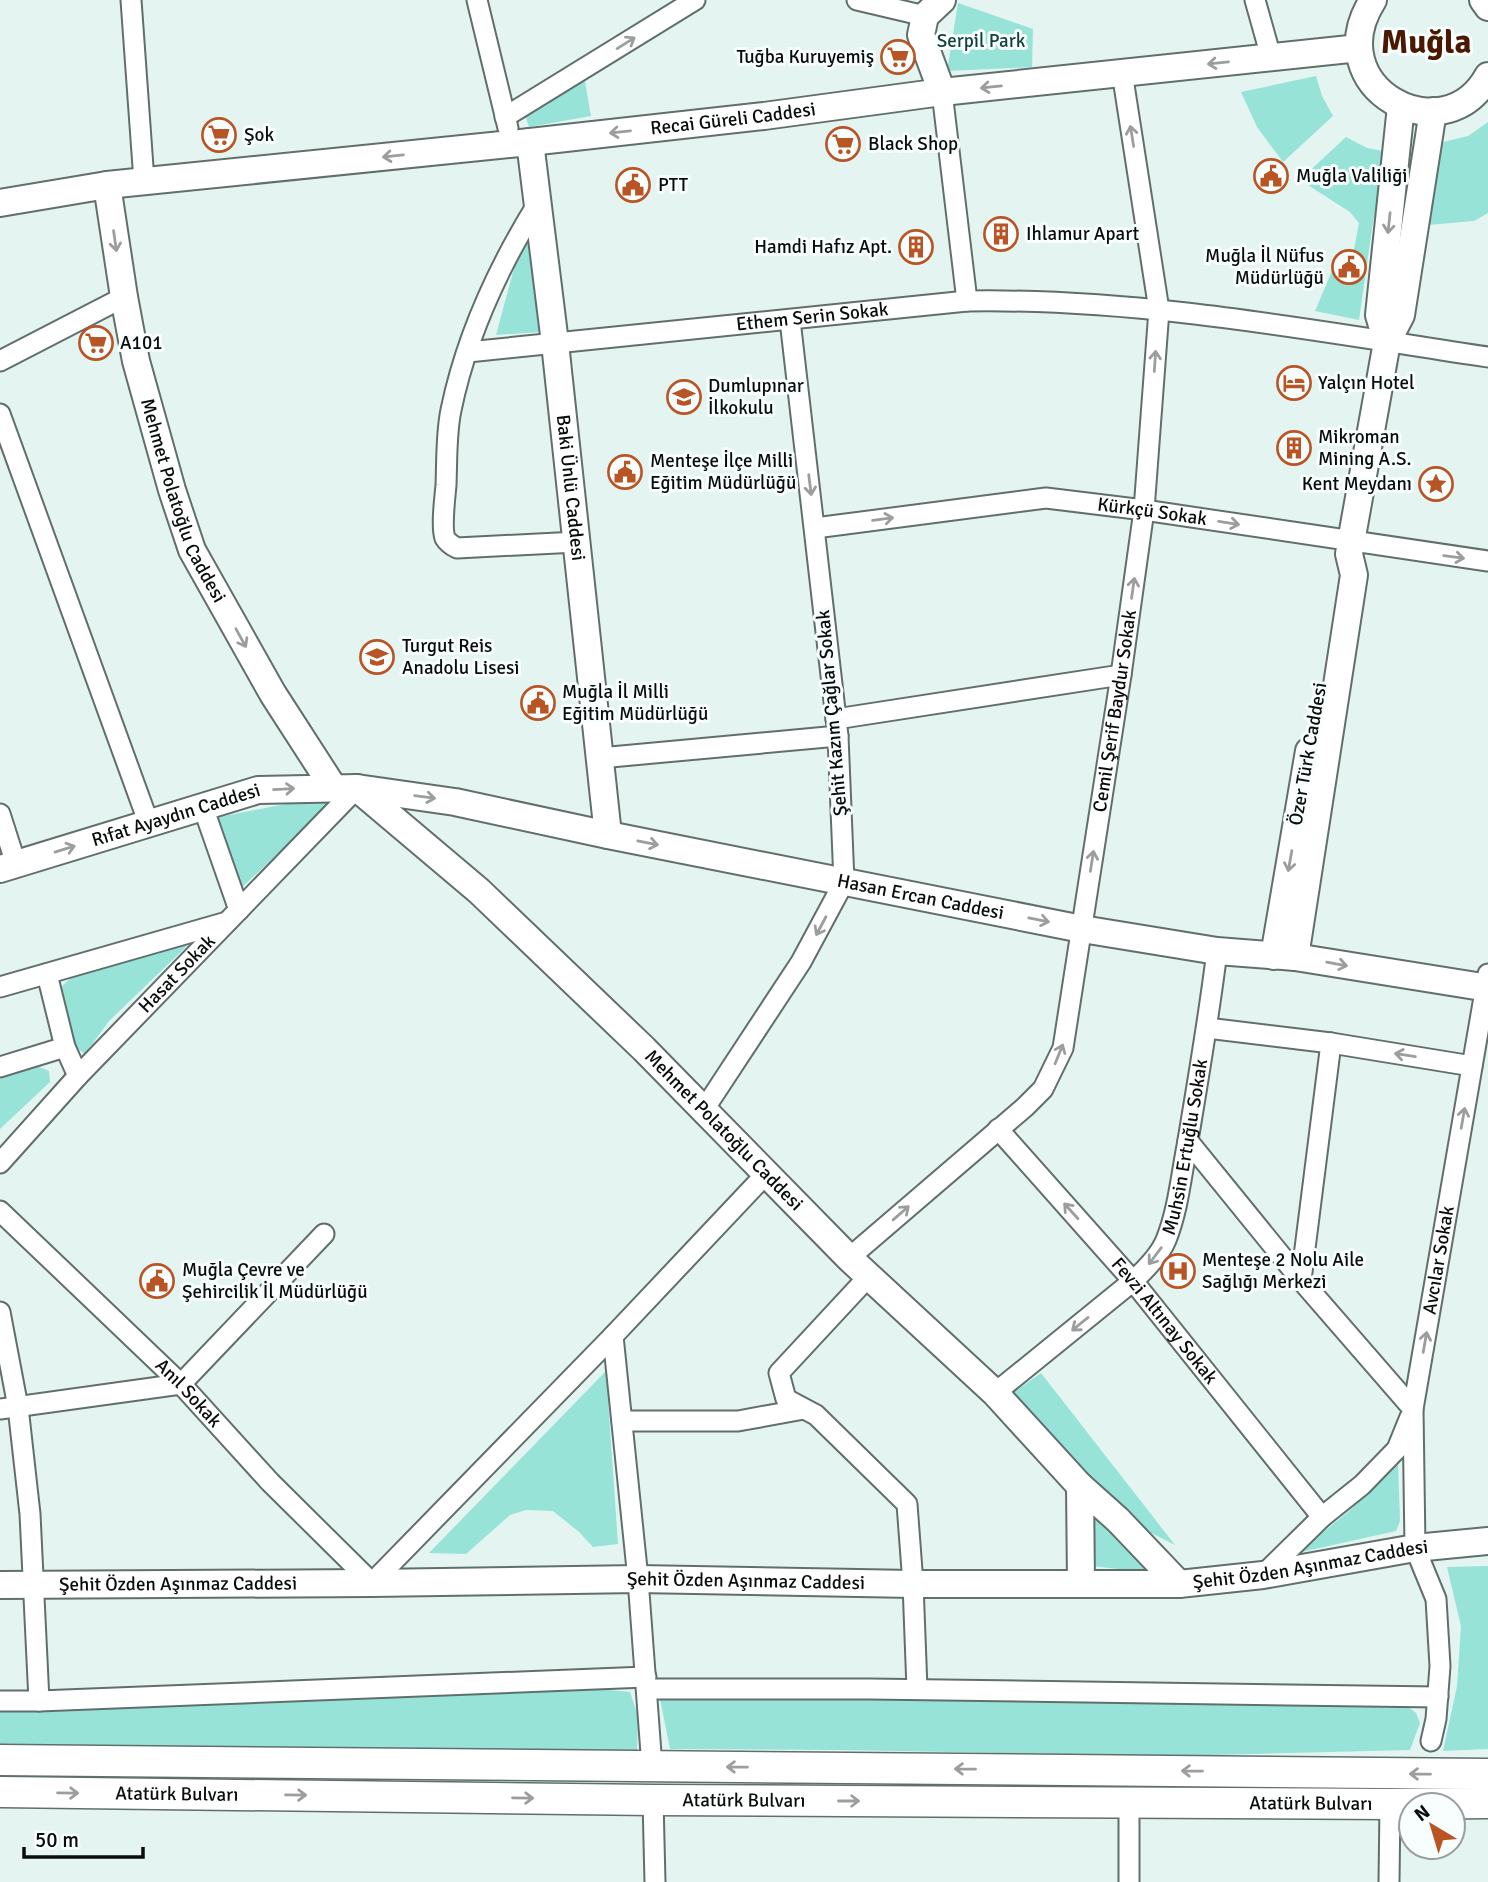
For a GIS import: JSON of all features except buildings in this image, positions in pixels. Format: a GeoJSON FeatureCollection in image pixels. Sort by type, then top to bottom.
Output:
{"type":"FeatureCollection","features":[{"type":"Feature","properties":{"kind":"main road","name":"Atatürk Bulvarı"},"geometry":{"type":"LineString","coordinates":[[0,1759],[1488,1774]]}},
{"type":"Feature","properties":{"kind":"main road"},"geometry":{"type":"LineString","coordinates":[[652,1767],[653,1800]]}},
{"type":"Feature","properties":{"kind":"main road","name":"Atatürk Bulvarı"},"geometry":{"type":"LineString","coordinates":[[0,1792],[653,1800],[1488,1803]]}},
{"type":"Feature","properties":{"kind":"street"},"geometry":{"type":"LineString","coordinates":[[131,0],[145,181]]}},
{"type":"Feature","properties":{"kind":"street"},"geometry":{"type":"LineString","coordinates":[[477,0],[505,117],[521,143]]}},
{"type":"Feature","properties":{"kind":"street"},"geometry":{"type":"LineString","coordinates":[[505,117],[695,0]]}},
{"type":"Feature","properties":{"kind":"street"},"geometry":{"type":"LineString","coordinates":[[858,0],[933,8],[921,35],[942,92],[967,302]]}},
{"type":"Feature","properties":{"kind":"street"},"geometry":{"type":"LineString","coordinates":[[1255,0],[1270,57]]}},
{"type":"Feature","properties":{"kind":"street"},"geometry":{"type":"LineString","coordinates":[[1373,0],[1365,13],[1360,30],[1359,48],[1363,67],[1372,83],[1385,97],[1401,106],[1433,111],[1462,102],[1475,93],[1488,76]]}},
{"type":"Feature","properties":{"kind":"street"},"geometry":{"type":"LineString","coordinates":[[1483,0],[1488,7]]}},
{"type":"Feature","properties":{"kind":"street","name":"Recai Güreli Caddesi"},"geometry":{"type":"LineString","coordinates":[[0,203],[107,185],[521,143],[764,116],[942,92],[1359,48]]}},
{"type":"Feature","properties":{"kind":"street","name":"Cemil Şerif Baydur Sokak"},"geometry":{"type":"LineString","coordinates":[[849,1258],[1043,1089],[1063,1048],[1144,510],[1159,310],[1122,72]]}},
{"type":"Feature","properties":{"kind":"street","name":"Özer Türk Caddesi"},"geometry":{"type":"LineString","coordinates":[[1387,342],[1379,315],[1401,106]]}},
{"type":"Feature","properties":{"kind":"street","name":"Özer Türk Caddesi"},"geometry":{"type":"LineString","coordinates":[[1284,956],[1339,574],[1350,548],[1387,342],[1401,315],[1433,111]]}},
{"type":"Feature","properties":{"kind":"street","name":"Baki Ünlü Caddesi"},"geometry":{"type":"LineString","coordinates":[[521,143],[538,203],[608,835]]}},
{"type":"Feature","properties":{"kind":"street","name":"Mehmet Polatoğlu Caddesi"},"geometry":{"type":"LineString","coordinates":[[107,185],[136,361],[172,490],[192,550],[273,694],[345,788],[479,891],[644,1049],[849,1258],[995,1393],[1080,1486],[1118,1520],[1179,1584]]}},
{"type":"Feature","properties":{"kind":"street"},"geometry":{"type":"LineString","coordinates":[[538,203],[514,242],[486,303],[451,411],[445,537],[449,544],[457,548],[577,542]]}},
{"type":"Feature","properties":{"kind":"street"},"geometry":{"type":"LineString","coordinates":[[0,361],[124,297]]}},
{"type":"Feature","properties":{"kind":"street","name":"Ethem Serin Sokak"},"geometry":{"type":"LineString","coordinates":[[468,352],[967,302],[1036,300],[1194,313],[1488,358]]}},
{"type":"Feature","properties":{"kind":"street","name":"Şehit Kazım Çağlar Sokak"},"geometry":{"type":"LineString","coordinates":[[790,320],[837,727],[844,882]]}},
{"type":"Feature","properties":{"kind":"street"},"geometry":{"type":"LineString","coordinates":[[0,414],[149,824]]}},
{"type":"Feature","properties":{"kind":"street","name":"Kürkçü Sokak"},"geometry":{"type":"LineString","coordinates":[[815,528],[1046,498],[1144,510],[1350,548],[1488,561]]}},
{"type":"Feature","properties":{"kind":"street"},"geometry":{"type":"LineString","coordinates":[[600,758],[837,727],[1121,675]]}},
{"type":"Feature","properties":{"kind":"street","name":"Rıfat Ayaydın Caddesi"},"geometry":{"type":"LineString","coordinates":[[8,867],[258,790],[345,788]]}},
{"type":"Feature","properties":{"kind":"street","name":"Hasan Ercan Caddesi"},"geometry":{"type":"LineString","coordinates":[[345,788],[455,802],[1082,929],[1217,951],[1284,956],[1487,984]]}},
{"type":"Feature","properties":{"kind":"street","name":"Hasat Sokak"},"geometry":{"type":"LineString","coordinates":[[0,1163],[78,1076],[234,916],[345,788]]}},
{"type":"Feature","properties":{"kind":"street"},"geometry":{"type":"LineString","coordinates":[[0,986],[234,916],[203,807]]}},
{"type":"Feature","properties":{"kind":"street"},"geometry":{"type":"LineString","coordinates":[[0,814],[8,867]]}},
{"type":"Feature","properties":{"kind":"street"},"geometry":{"type":"LineString","coordinates":[[703,1111],[801,962],[844,882]]}},
{"type":"Feature","properties":{"kind":"street","name":"Muhsin Ertuğlu Sokak"},"geometry":{"type":"LineString","coordinates":[[995,1393],[1133,1281],[1166,1242],[1188,1141],[1217,951]]}},
{"type":"Feature","properties":{"kind":"street"},"geometry":{"type":"LineString","coordinates":[[47,974],[65,1047],[78,1076]]}},
{"type":"Feature","properties":{"kind":"street","name":"Avcılar Sokak"},"geometry":{"type":"LineString","coordinates":[[1415,1548],[1413,1409],[1487,984]]}},
{"type":"Feature","properties":{"kind":"street"},"geometry":{"type":"LineString","coordinates":[[1207,1028],[1331,1043],[1472,1066]]}},
{"type":"Feature","properties":{"kind":"street"},"geometry":{"type":"LineString","coordinates":[[1301,1280],[1331,1043]]}},
{"type":"Feature","properties":{"kind":"street"},"geometry":{"type":"LineString","coordinates":[[0,1068],[65,1047]]}},
{"type":"Feature","properties":{"kind":"street","name":"Fevzi Altınay Sokak"},"geometry":{"type":"LineString","coordinates":[[999,1129],[1133,1281],[1322,1517]]}},
{"type":"Feature","properties":{"kind":"street"},"geometry":{"type":"LineString","coordinates":[[1188,1141],[1301,1280],[1413,1409],[1397,1449],[1362,1485],[1322,1517],[1263,1575]]}},
{"type":"Feature","properties":{"kind":"street"},"geometry":{"type":"LineString","coordinates":[[372,1583],[613,1336],[765,1175]]}},
{"type":"Feature","properties":{"kind":"street","name":"Anıl Sokak"},"geometry":{"type":"LineString","coordinates":[[0,1211],[181,1384],[270,1482],[372,1583]]}},
{"type":"Feature","properties":{"kind":"street"},"geometry":{"type":"LineString","coordinates":[[9,1408],[181,1384],[324,1234]]}},
{"type":"Feature","properties":{"kind":"street"},"geometry":{"type":"LineString","coordinates":[[869,1276],[779,1373],[786,1399],[816,1415],[907,1504],[914,1584],[917,1689]]}},
{"type":"Feature","properties":{"kind":"street"},"geometry":{"type":"LineString","coordinates":[[0,1312],[9,1408],[30,1514],[39,1702]]}},
{"type":"Feature","properties":{"kind":"street"},"geometry":{"type":"LineString","coordinates":[[613,1336],[638,1579],[652,1767]]}},
{"type":"Feature","properties":{"kind":"street"},"geometry":{"type":"LineString","coordinates":[[622,1421],[738,1421],[804,1409]]}},
{"type":"Feature","properties":{"kind":"street"},"geometry":{"type":"LineString","coordinates":[[1080,1486],[1081,1583]]}},
{"type":"Feature","properties":{"kind":"street","name":"Şehit Özden Aşınmaz Caddesi"},"geometry":{"type":"LineString","coordinates":[[0,1585],[638,1579],[914,1584],[1179,1584],[1263,1575],[1415,1548],[1488,1541]]}},
{"type":"Feature","properties":{"kind":"street"},"geometry":{"type":"LineString","coordinates":[[1415,1548],[1436,1599],[1440,1666],[1432,1741]]}},
{"type":"Feature","properties":{"kind":"street"},"geometry":{"type":"LineString","coordinates":[[0,1701],[647,1683],[1438,1697]]}},
{"type":"Feature","properties":{"kind":"street"},"geometry":{"type":"LineString","coordinates":[[653,1800],[655,1882]]}},
{"type":"Feature","properties":{"kind":"street"},"geometry":{"type":"LineString","coordinates":[[1129,1802],[1129,1882]]}},
{"type":"Feature","properties":{"kind":"street"},"geometry":{"type":"LineString","coordinates":[[1389,1882],[1390,1804]]}},
{"type":"Feature","properties":{"kind":"green space","name":"Serpil Park"},"geometry":{"type":"Polygon","coordinates":[[[958,3],[1033,29],[1032,67],[947,71],[958,3]]]}},
{"type":"Feature","properties":{"kind":"green space"},"geometry":{"type":"Polygon","coordinates":[[[584,76],[591,116],[529,127],[524,112],[584,76]]]}},
{"type":"Feature","properties":{"kind":"green space"},"geometry":{"type":"Polygon","coordinates":[[[1316,76],[1322,96],[1333,116],[1283,162],[1257,127],[1241,92],[1316,76]]]}},
{"type":"Feature","properties":{"kind":"green space"},"geometry":{"type":"Polygon","coordinates":[[[1488,122],[1488,213],[1474,221],[1428,225],[1439,143],[1468,136],[1488,122]]]}},
{"type":"Feature","properties":{"kind":"green space"},"geometry":{"type":"Polygon","coordinates":[[[1346,137],[1367,148],[1388,152],[1373,222],[1359,320],[1315,311],[1337,259],[1352,260],[1359,223],[1350,212],[1300,180],[1346,137]]]}},
{"type":"Feature","properties":{"kind":"green space"},"geometry":{"type":"Polygon","coordinates":[[[529,240],[541,332],[496,335],[516,261],[529,240]]]}},
{"type":"Feature","properties":{"kind":"green space"},"geometry":{"type":"Polygon","coordinates":[[[316,798],[334,801],[239,890],[214,818],[316,798]]]}},
{"type":"Feature","properties":{"kind":"green space"},"geometry":{"type":"Polygon","coordinates":[[[187,946],[109,1021],[85,1054],[76,1048],[61,987],[72,977],[187,946]]]}},
{"type":"Feature","properties":{"kind":"green space"},"geometry":{"type":"Polygon","coordinates":[[[39,1067],[49,1071],[50,1082],[0,1129],[0,1079],[39,1067]]]}},
{"type":"Feature","properties":{"kind":"green space"},"geometry":{"type":"Polygon","coordinates":[[[606,1371],[618,1544],[593,1547],[553,1511],[526,1510],[510,1515],[466,1554],[429,1553],[606,1371]]]}},
{"type":"Feature","properties":{"kind":"green space"},"geometry":{"type":"Polygon","coordinates":[[[1041,1373],[1175,1545],[1149,1532],[1008,1396],[1041,1373]]]}},
{"type":"Feature","properties":{"kind":"green space"},"geometry":{"type":"Polygon","coordinates":[[[1398,1464],[1400,1521],[1396,1531],[1297,1553],[1348,1512],[1398,1464]]]}},
{"type":"Feature","properties":{"kind":"green space"},"geometry":{"type":"Polygon","coordinates":[[[1093,1512],[1148,1570],[1144,1572],[1092,1566],[1093,1512]]]}},
{"type":"Feature","properties":{"kind":"green space"},"geometry":{"type":"Polygon","coordinates":[[[1488,1566],[1488,1749],[1443,1751],[1457,1686],[1461,1626],[1447,1567],[1488,1566]]]}},
{"type":"Feature","properties":{"kind":"green space"},"geometry":{"type":"Polygon","coordinates":[[[590,1688],[630,1692],[638,1716],[637,1752],[0,1747],[0,1710],[387,1698],[590,1688]]]}},
{"type":"Feature","properties":{"kind":"green space"},"geometry":{"type":"Polygon","coordinates":[[[659,1694],[1007,1702],[1406,1705],[1416,1713],[1420,1723],[1410,1750],[1169,1756],[670,1749],[659,1694]]]}},
{"type":"Feature","properties":{"kind":"place","name":"Tuğba Kuruyemiş"},"geometry":{"type":"Point","coordinates":[898,57]}},
{"type":"Feature","properties":{"kind":"place","name":"Şok"},"geometry":{"type":"Point","coordinates":[219,135]}},
{"type":"Feature","properties":{"kind":"place","name":"Black Shop"},"geometry":{"type":"Point","coordinates":[843,144]}},
{"type":"Feature","properties":{"kind":"place","name":"Muğla Valiliği"},"geometry":{"type":"Point","coordinates":[1271,176]}},
{"type":"Feature","properties":{"kind":"place","name":"PTT"},"geometry":{"type":"Point","coordinates":[633,185]}},
{"type":"Feature","properties":{"kind":"place","name":"Ihlamur Apart"},"geometry":{"type":"Point","coordinates":[1001,234]}},
{"type":"Feature","properties":{"kind":"place","name":"Hamdi Hafız Apt."},"geometry":{"type":"Point","coordinates":[916,247]}},
{"type":"Feature","properties":{"kind":"place","name":"Muğla İl Nüfus Müdürlüğü"},"geometry":{"type":"Point","coordinates":[1349,267]}},
{"type":"Feature","properties":{"kind":"place","name":"A101"},"geometry":{"type":"Point","coordinates":[96,343]}},
{"type":"Feature","properties":{"kind":"place","name":"Yalçın Hotel"},"geometry":{"type":"Point","coordinates":[1294,383]}},
{"type":"Feature","properties":{"kind":"place","name":"Dumlupınar İlkokulu"},"geometry":{"type":"Point","coordinates":[684,397]}},
{"type":"Feature","properties":{"kind":"place","name":"Mikroman Mining A.S."},"geometry":{"type":"Point","coordinates":[1294,448]}},
{"type":"Feature","properties":{"kind":"place","name":"Menteşe İlçe Milli Eğitim Müdürlüğü"},"geometry":{"type":"Point","coordinates":[625,472]}},
{"type":"Feature","properties":{"kind":"place","name":"Kent Meydanı"},"geometry":{"type":"Point","coordinates":[1436,484]}},
{"type":"Feature","properties":{"kind":"place","name":"Turgut Reis Anadolu Lisesi"},"geometry":{"type":"Point","coordinates":[377,657]}},
{"type":"Feature","properties":{"kind":"place","name":"Muğla İl Milli Eğitim Müdürlüğü"},"geometry":{"type":"Point","coordinates":[538,703]}},
{"type":"Feature","properties":{"kind":"place","name":"Menteşe 2 Nolu Aile Sağlığı Merkezi"},"geometry":{"type":"Point","coordinates":[1178,1271]}},
{"type":"Feature","properties":{"kind":"place","name":"Muğla Çevre ve Şehircilik İl Müdürlüğü"},"geometry":{"type":"Point","coordinates":[157,1281]}},
{"type":"Feature","properties":{"kind":"district","name":"Muğla"},"geometry":{"type":"Point","coordinates":[1426,42]}}]}
